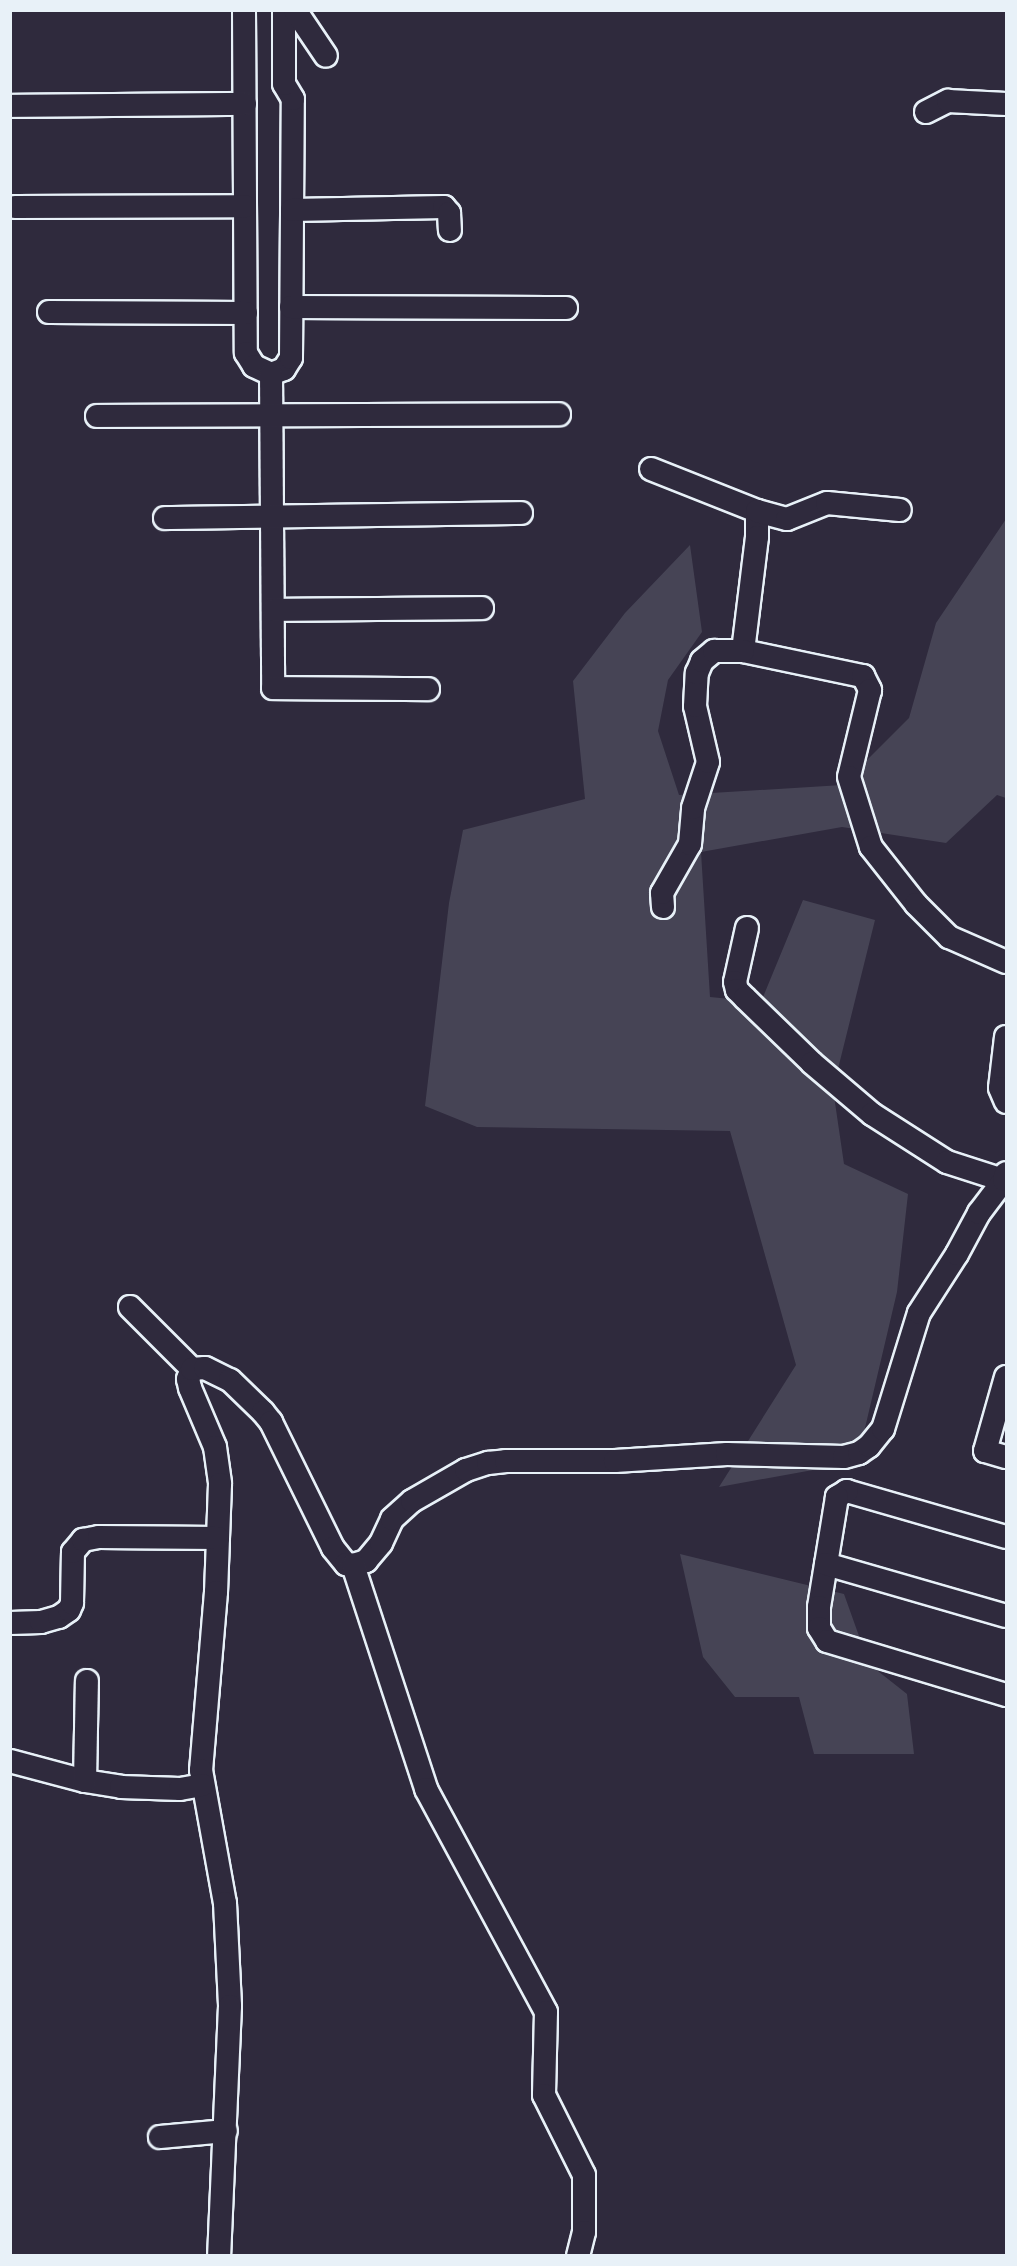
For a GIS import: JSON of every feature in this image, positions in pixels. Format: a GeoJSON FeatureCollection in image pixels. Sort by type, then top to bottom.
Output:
{"type":"FeatureCollection","features":[{"type":"Feature","properties":{"kind":"street"},"geometry":{"type":"LineString","coordinates":[[244,10],[246,353],[254,366],[270,374],[284,369],[291,358],[293,99],[284,84],[284,10]]}},
{"type":"Feature","properties":{"kind":"street"},"geometry":{"type":"LineString","coordinates":[[295,10],[326,56]]}},
{"type":"Feature","properties":{"kind":"street"},"geometry":{"type":"LineString","coordinates":[[10,106],[245,94],[284,84]]}},
{"type":"Feature","properties":{"kind":"street"},"geometry":{"type":"LineString","coordinates":[[926,112],[948,101],[1006,104]]}},
{"type":"Feature","properties":{"kind":"street"},"geometry":{"type":"LineString","coordinates":[[15,207],[245,206]]}},
{"type":"Feature","properties":{"kind":"street"},"geometry":{"type":"LineString","coordinates":[[292,210],[444,207],[449,213],[450,230]]}},
{"type":"Feature","properties":{"kind":"street"},"geometry":{"type":"LineString","coordinates":[[291,307],[566,308]]}},
{"type":"Feature","properties":{"kind":"street"},"geometry":{"type":"LineString","coordinates":[[49,312],[246,313]]}},
{"type":"Feature","properties":{"kind":"street"},"geometry":{"type":"LineString","coordinates":[[270,374],[273,688],[428,689]]}},
{"type":"Feature","properties":{"kind":"street"},"geometry":{"type":"LineString","coordinates":[[97,416],[559,414]]}},
{"type":"Feature","properties":{"kind":"street"},"geometry":{"type":"LineString","coordinates":[[651,469],[757,512],[787,519],[827,503],[900,510]]}},
{"type":"Feature","properties":{"kind":"street"},"geometry":{"type":"LineString","coordinates":[[742,651],[757,537],[757,512]]}},
{"type":"Feature","properties":{"kind":"street"},"geometry":{"type":"LineString","coordinates":[[165,518],[521,513]]}},
{"type":"Feature","properties":{"kind":"street"},"geometry":{"type":"LineString","coordinates":[[273,610],[482,608]]}},
{"type":"Feature","properties":{"kind":"street"},"geometry":{"type":"LineString","coordinates":[[663,907],[662,893],[690,844],[693,808],[708,762],[694,706],[697,673],[702,661],[714,651],[742,651],[863,676],[870,690],[849,777],[871,847],[916,904],[949,937],[1006,962]]}},
{"type":"Feature","properties":{"kind":"street"},"geometry":{"type":"LineString","coordinates":[[130,1307],[192,1369],[205,1368],[230,1380],[263,1412],[333,1548],[346,1564],[353,1565],[366,1561],[381,1543],[392,1520],[412,1501],[466,1470],[488,1463],[615,1461],[727,1454],[844,1457],[859,1453],[883,1429],[919,1312],[957,1254],[978,1213],[1006,1178],[947,1162],[872,1114],[812,1063],[737,990],[735,982],[747,927]]}},
{"type":"Feature","properties":{"kind":"street"},"geometry":{"type":"LineString","coordinates":[[1006,1037],[1000,1088],[1006,1102]]}},
{"type":"Feature","properties":{"kind":"street"},"geometry":{"type":"LineString","coordinates":[[192,1369],[188,1379],[190,1388],[215,1447],[220,1484],[202,1759],[203,1785],[225,1903],[230,2006],[219,2256]]}},
{"type":"Feature","properties":{"kind":"street"},"geometry":{"type":"LineString","coordinates":[[1006,1377],[985,1451],[1006,1457]]}},
{"type":"Feature","properties":{"kind":"street"},"geometry":{"type":"LineString","coordinates":[[1006,1536],[847,1491],[837,1497],[819,1607],[819,1628],[827,1641],[1006,1695]]}},
{"type":"Feature","properties":{"kind":"street"},"geometry":{"type":"LineString","coordinates":[[10,1623],[41,1622],[59,1617],[69,1610],[72,1603],[73,1552],[83,1540],[99,1537],[218,1538]]}},
{"type":"Feature","properties":{"kind":"street"},"geometry":{"type":"LineString","coordinates":[[826,1564],[1006,1616]]}},
{"type":"Feature","properties":{"kind":"street"},"geometry":{"type":"LineString","coordinates":[[353,1565],[426,1789],[546,2012],[544,2095],[584,2175],[584,2232],[578,2256]]}},
{"type":"Feature","properties":{"kind":"street"},"geometry":{"type":"LineString","coordinates":[[85,1781],[87,1681]]}},
{"type":"Feature","properties":{"kind":"street"},"geometry":{"type":"LineString","coordinates":[[10,1761],[85,1781],[154,1789],[203,1785]]}},
{"type":"Feature","properties":{"kind":"street"},"geometry":{"type":"LineString","coordinates":[[160,2137],[226,2131]]}},
{"type":"Feature","properties":{"kind":"shaded area"},"geometry":{"type":"Polygon","coordinates":[[[1006,519],[1006,798],[997,795],[946,843],[842,827],[701,852],[710,997],[761,1002],[803,900],[875,920],[833,1089],[844,1164],[908,1194],[897,1292],[857,1462],[719,1487],[796,1365],[730,1131],[477,1127],[425,1106],[449,903],[463,830],[585,799],[573,681],[625,613],[690,545],[702,632],[668,680],[658,731],[679,795],[842,785],[909,718],[936,623],[1006,519]]]}},
{"type":"Feature","properties":{"kind":"shaded area"},"geometry":{"type":"Polygon","coordinates":[[[680,1554],[844,1594],[869,1664],[907,1694],[914,1754],[814,1754],[799,1697],[735,1697],[703,1657],[680,1554]]]}}]}
